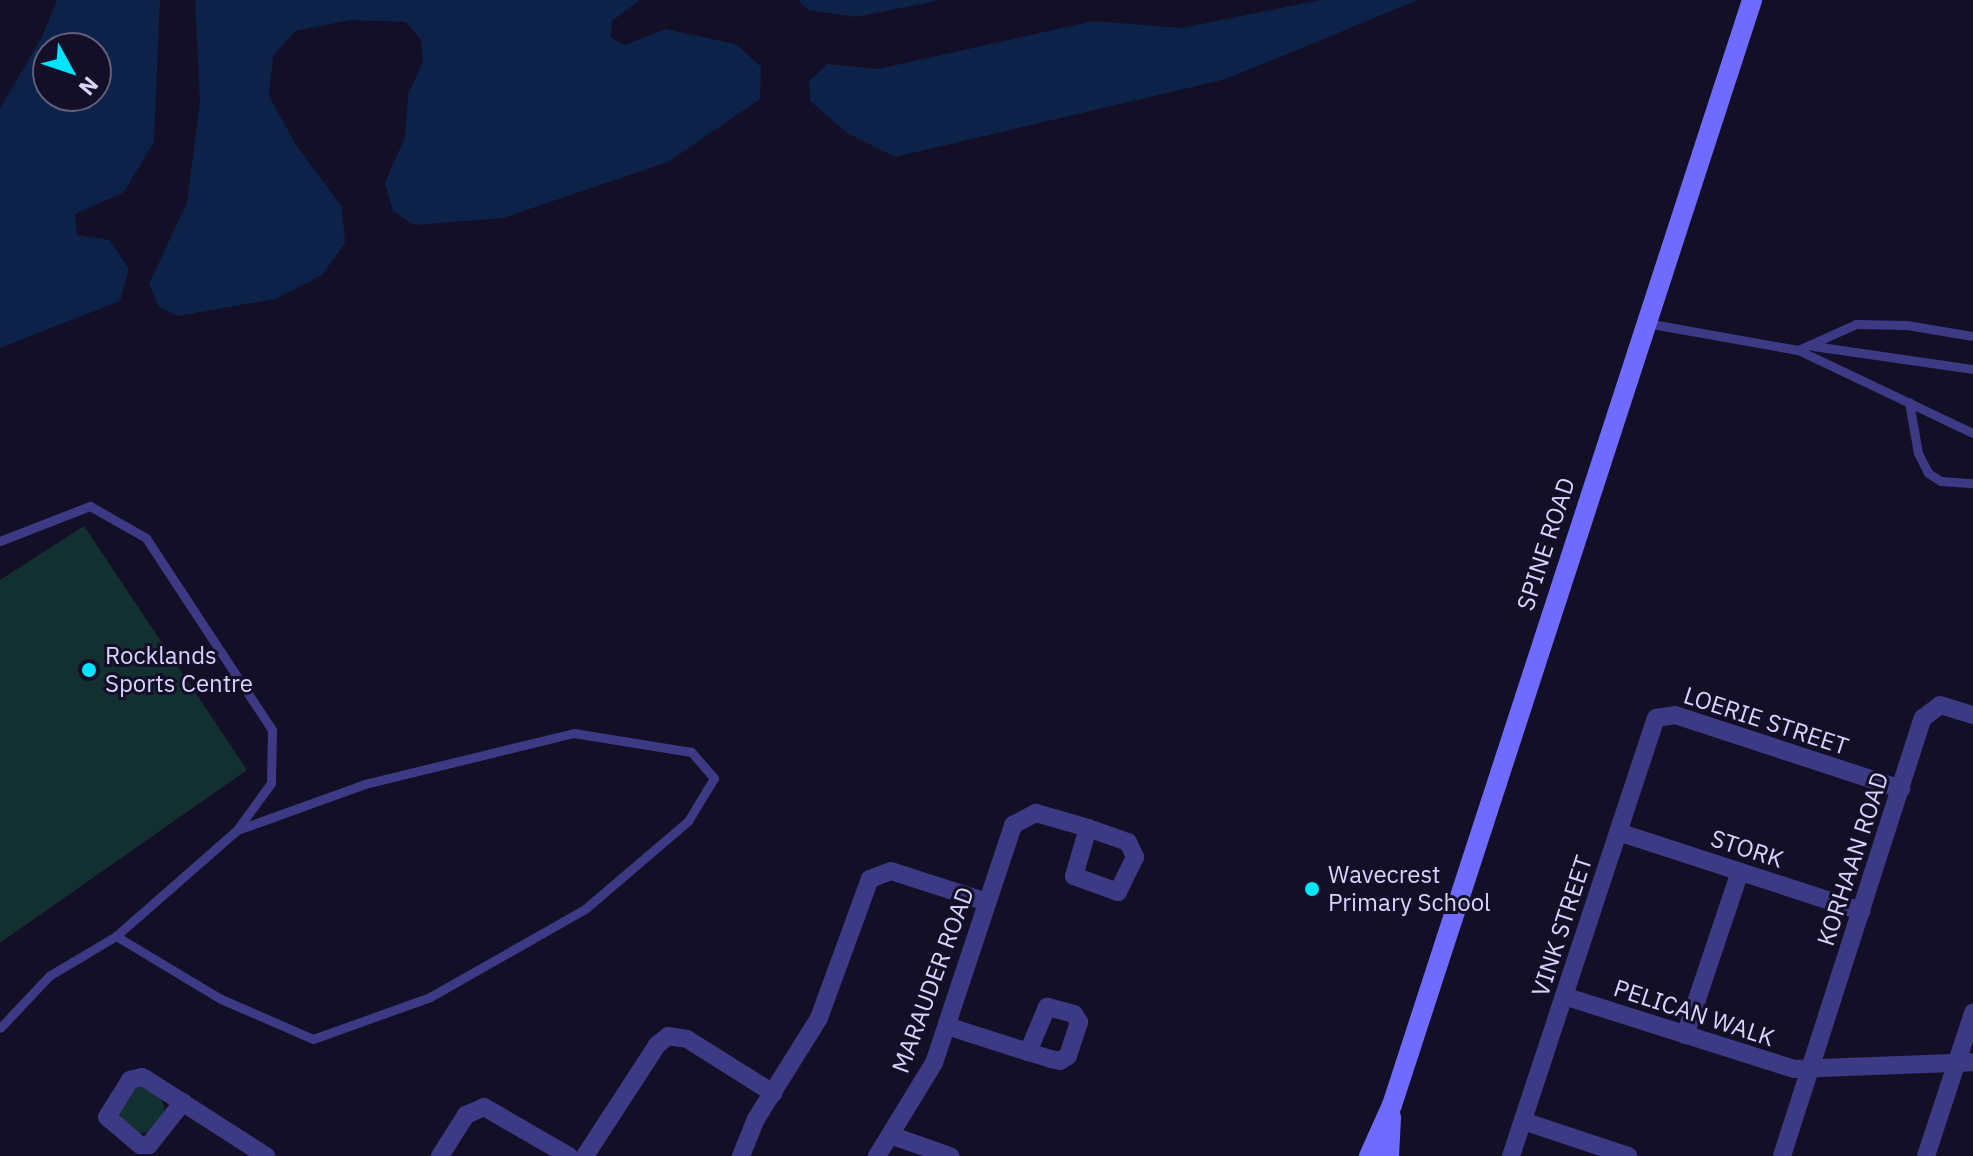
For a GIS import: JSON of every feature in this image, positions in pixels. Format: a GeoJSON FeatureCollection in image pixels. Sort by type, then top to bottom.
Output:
{"type":"FeatureCollection","features":[{"type":"Feature","properties":{"kind":"main road","name":"SPINE ROAD"},"geometry":{"type":"LineString","coordinates":[[1369,1156],[1392,1105],[1752,0]]}},
{"type":"Feature","properties":{"kind":"main road","name":"SPINE ROAD"},"geometry":{"type":"LineString","coordinates":[[1389,1156],[1392,1105]]}},
{"type":"Feature","properties":{"kind":"street","name":"KORHAAN ROAD"},"geometry":{"type":"LineString","coordinates":[[1782,1156],[1926,714],[1940,705],[1973,715]]}},
{"type":"Feature","properties":{"kind":"street","name":"LOERIE STREET"},"geometry":{"type":"LineString","coordinates":[[1662,714],[1901,789]]}},
{"type":"Feature","properties":{"kind":"street","name":"VINK STREET"},"geometry":{"type":"LineString","coordinates":[[1511,1156],[1654,722],[1662,714]]}},
{"type":"Feature","properties":{"kind":"street","name":"MARAUDER ROAD"},"geometry":{"type":"LineString","coordinates":[[877,1156],[929,1073],[1011,829],[1022,815],[1036,813],[1088,828]]}},
{"type":"Feature","properties":{"kind":"street","name":"STORK"},"geometry":{"type":"LineString","coordinates":[[1618,832],[1861,911]]}},
{"type":"Feature","properties":{"kind":"street"},"geometry":{"type":"LineString","coordinates":[[741,1156],[773,1093],[819,1018],[870,879],[891,871],[987,902]]}},
{"type":"Feature","properties":{"kind":"street"},"geometry":{"type":"LineString","coordinates":[[1685,1035],[1740,872]]}},
{"type":"Feature","properties":{"kind":"street","name":"PELICAN WALK"},"geometry":{"type":"LineString","coordinates":[[1564,996],[1777,1065],[1811,1068],[1965,1062]]}},
{"type":"Feature","properties":{"kind":"street"},"geometry":{"type":"LineString","coordinates":[[1926,1156],[1965,1062],[1973,1013]]}},
{"type":"Feature","properties":{"kind":"street"},"geometry":{"type":"LineString","coordinates":[[947,1026],[1028,1052]]}},
{"type":"Feature","properties":{"kind":"street"},"geometry":{"type":"LineString","coordinates":[[585,1156],[657,1045],[668,1036],[687,1039],[773,1093]]}},
{"type":"Feature","properties":{"kind":"street"},"geometry":{"type":"LineString","coordinates":[[183,1102],[266,1156]]}},
{"type":"Feature","properties":{"kind":"street"},"geometry":{"type":"LineString","coordinates":[[440,1156],[466,1115],[484,1107],[569,1156]]}},
{"type":"Feature","properties":{"kind":"street"},"geometry":{"type":"LineString","coordinates":[[1523,1121],[1628,1156]]}},
{"type":"Feature","properties":{"kind":"street"},"geometry":{"type":"LineString","coordinates":[[890,1135],[950,1156]]}},
{"type":"Feature","properties":{"kind":"lane"},"geometry":{"type":"LineString","coordinates":[[1646,323],[1798,350],[1973,433]]}},
{"type":"Feature","properties":{"kind":"lane"},"geometry":{"type":"LineString","coordinates":[[1798,350],[1813,346],[1856,324],[1907,325],[1973,336]]}},
{"type":"Feature","properties":{"kind":"lane"},"geometry":{"type":"LineString","coordinates":[[1813,346],[1973,369]]}},
{"type":"Feature","properties":{"kind":"lane"},"geometry":{"type":"LineString","coordinates":[[1909,402],[1918,453],[1928,473],[1941,481],[1973,483]]}},
{"type":"Feature","properties":{"kind":"lane"},"geometry":{"type":"LineString","coordinates":[[0,541],[90,506],[146,538],[272,730],[271,783],[237,830],[116,936],[49,976],[0,1028]]}},
{"type":"Feature","properties":{"kind":"lane"},"geometry":{"type":"LineString","coordinates":[[116,936],[221,999],[313,1039],[430,997],[585,909],[688,821],[714,778],[691,752],[574,733],[365,784],[237,830]]}},
{"type":"Feature","properties":{"kind":"green space","name":"Rocklands Sports Centre"},"geometry":{"type":"Polygon","coordinates":[[[84,526],[247,770],[0,943],[0,580],[84,526]]]}},
{"type":"Feature","properties":{"kind":"green space"},"geometry":{"type":"Polygon","coordinates":[[[141,1087],[157,1094],[164,1110],[157,1126],[141,1133],[125,1126],[118,1110],[125,1094],[141,1087]]]}},
{"type":"Feature","properties":{"kind":"water"},"geometry":{"type":"Polygon","coordinates":[[[57,0],[160,0],[154,142],[124,192],[75,214],[77,235],[110,240],[129,269],[120,301],[0,348],[0,108],[32,54],[32,112],[112,112],[112,32],[44,32],[57,0]]]}},
{"type":"Feature","properties":{"kind":"water"},"geometry":{"type":"Polygon","coordinates":[[[195,0],[640,0],[612,21],[611,38],[625,45],[665,29],[736,44],[761,67],[760,99],[668,162],[503,218],[414,225],[393,211],[385,183],[405,137],[408,95],[423,61],[421,40],[406,22],[351,20],[295,31],[273,56],[269,96],[296,145],[342,207],[345,243],[322,275],[275,299],[177,316],[158,306],[149,284],[187,202],[200,102],[195,0]]]}},
{"type":"Feature","properties":{"kind":"water"},"geometry":{"type":"Polygon","coordinates":[[[798,0],[941,0],[856,17],[808,10],[798,0]]]}},
{"type":"Feature","properties":{"kind":"water"},"geometry":{"type":"Polygon","coordinates":[[[1321,0],[1418,0],[1226,79],[895,157],[847,133],[810,101],[809,81],[828,64],[878,69],[1094,21],[1182,28],[1321,0]]]}},
{"type":"Feature","properties":{"kind":"place","name":"Rocklands Sports Centre"},"geometry":{"type":"Point","coordinates":[89,670]}},
{"type":"Feature","properties":{"kind":"place","name":"Wavecrest Primary School"},"geometry":{"type":"Point","coordinates":[1312,889]}}]}
